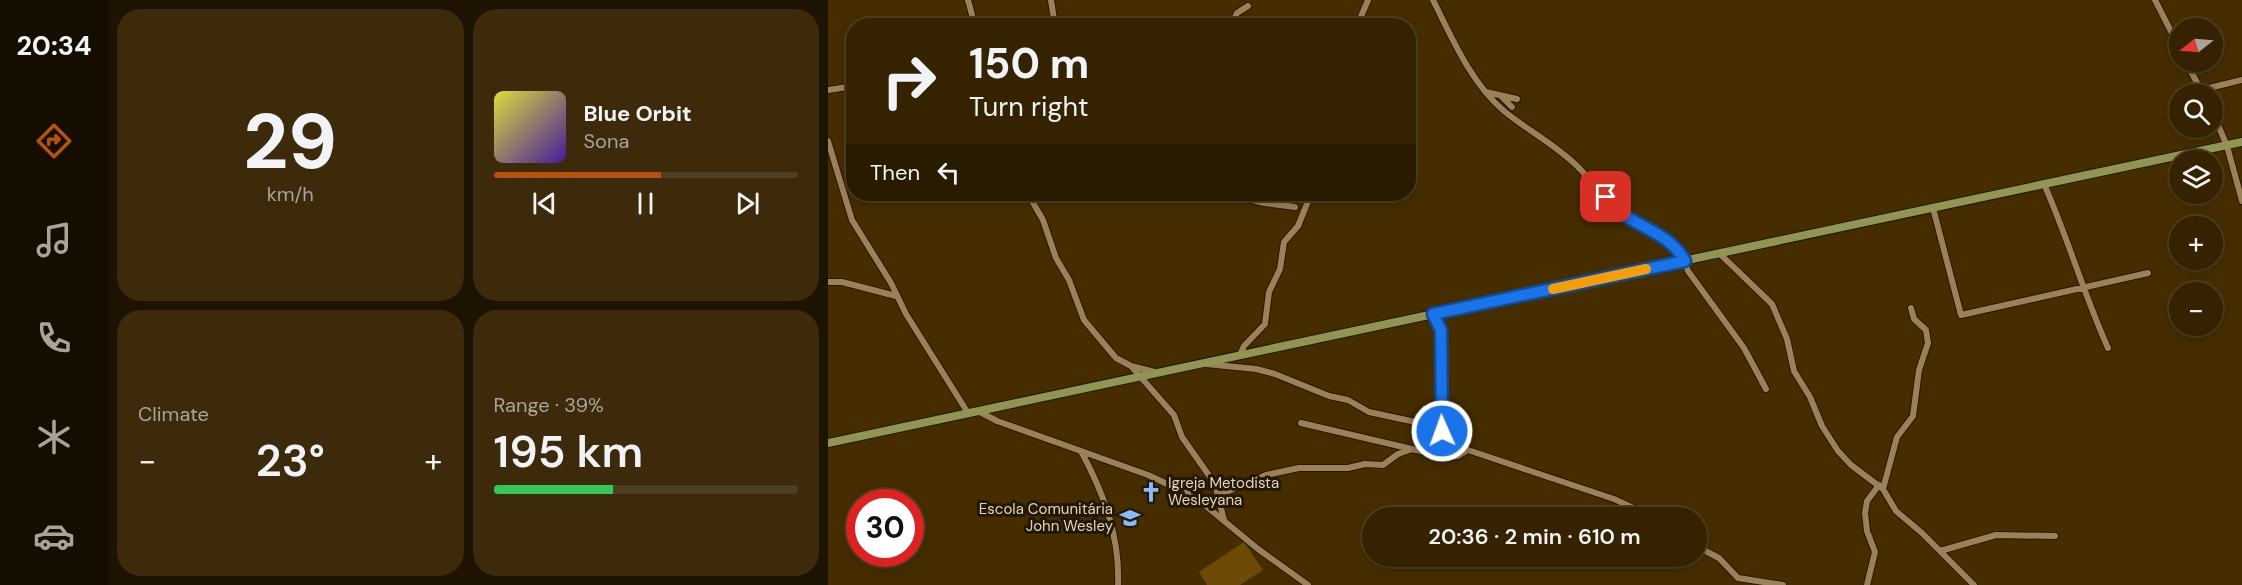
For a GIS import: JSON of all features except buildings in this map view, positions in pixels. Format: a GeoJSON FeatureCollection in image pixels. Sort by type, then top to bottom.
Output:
{"type":"FeatureCollection","features":[{"type":"Feature","properties":{"kind":"street"},"geometry":{"type":"LineString","coordinates":[[968,0],[973,18]]}},
{"type":"Feature","properties":{"kind":"street"},"geometry":{"type":"LineString","coordinates":[[1051,0],[1054,18]]}},
{"type":"Feature","properties":{"kind":"street"},"geometry":{"type":"LineString","coordinates":[[1360,18],[1368,0]]}},
{"type":"Feature","properties":{"kind":"street"},"geometry":{"type":"LineString","coordinates":[[1434,0],[1450,37],[1486,92],[1502,110],[1579,167],[1588,181],[1618,212],[1668,239],[1743,348],[1766,388]]}},
{"type":"Feature","properties":{"kind":"street"},"geometry":{"type":"LineString","coordinates":[[2155,0],[2169,27]]}},
{"type":"Feature","properties":{"kind":"street"},"geometry":{"type":"LineString","coordinates":[[1235,18],[1237,13],[1248,6]]}},
{"type":"Feature","properties":{"kind":"street"},"geometry":{"type":"LineString","coordinates":[[2223,86],[2242,80]]}},
{"type":"Feature","properties":{"kind":"street"},"geometry":{"type":"LineString","coordinates":[[828,90],[846,87]]}},
{"type":"Feature","properties":{"kind":"street"},"geometry":{"type":"LineString","coordinates":[[1486,92],[1517,99]]}},
{"type":"Feature","properties":{"kind":"street"},"geometry":{"type":"LineString","coordinates":[[1501,96],[1512,107]]}},
{"type":"Feature","properties":{"kind":"street"},"geometry":{"type":"LineString","coordinates":[[2223,137],[2242,201]]}},
{"type":"Feature","properties":{"kind":"street"},"geometry":{"type":"LineString","coordinates":[[828,141],[846,200]]}},
{"type":"Feature","properties":{"kind":"street"},"geometry":{"type":"LineString","coordinates":[[828,443],[2242,142]]}},
{"type":"Feature","properties":{"kind":"street"},"geometry":{"type":"LineString","coordinates":[[2044,184],[2062,224],[2108,348]]}},
{"type":"Feature","properties":{"kind":"street"},"geometry":{"type":"LineString","coordinates":[[846,201],[852,220],[968,413]]}},
{"type":"Feature","properties":{"kind":"street"},"geometry":{"type":"LineString","coordinates":[[1032,201],[1043,220],[1056,258],[1069,280],[1084,320],[1116,358],[1149,376],[1174,415],[1182,437],[1215,484],[1224,520]]}},
{"type":"Feature","properties":{"kind":"street"},"geometry":{"type":"LineString","coordinates":[[1263,201],[1294,207]]}},
{"type":"Feature","properties":{"kind":"street"},"geometry":{"type":"LineString","coordinates":[[1240,355],[1244,346],[1265,324],[1269,292],[1280,269],[1284,242],[1301,219],[1308,201]]}},
{"type":"Feature","properties":{"kind":"street"},"geometry":{"type":"LineString","coordinates":[[1933,208],[1960,315],[2148,273]]}},
{"type":"Feature","properties":{"kind":"street"},"geometry":{"type":"LineString","coordinates":[[1719,254],[1772,304],[1787,339],[1794,371],[1831,441],[1851,465],[1881,487],[1896,511],[1974,585]]}},
{"type":"Feature","properties":{"kind":"street"},"geometry":{"type":"LineString","coordinates":[[828,282],[842,282],[896,296]]}},
{"type":"Feature","properties":{"kind":"street"},"geometry":{"type":"LineString","coordinates":[[1867,585],[1875,552],[1865,524],[1865,507],[1881,487],[1897,436],[1913,416],[1919,370],[1928,343],[1926,330],[1914,319],[1911,308]]}},
{"type":"Feature","properties":{"kind":"street"},"geometry":{"type":"LineString","coordinates":[[1433,314],[1441,330],[1442,431]]}},
{"type":"Feature","properties":{"kind":"street"},"geometry":{"type":"LineString","coordinates":[[1202,363],[1256,369],[1275,374],[1329,396],[1348,400],[1369,412],[1420,423],[1442,431],[1455,437],[1468,450],[1614,499],[1631,507]]}},
{"type":"Feature","properties":{"kind":"street"},"geometry":{"type":"LineString","coordinates":[[1131,366],[1149,376]]}},
{"type":"Feature","properties":{"kind":"street"},"geometry":{"type":"LineString","coordinates":[[978,411],[1195,497],[1258,549],[1308,585]]}},
{"type":"Feature","properties":{"kind":"street"},"geometry":{"type":"LineString","coordinates":[[1301,423],[1453,457],[1468,450]]}},
{"type":"Feature","properties":{"kind":"street"},"geometry":{"type":"LineString","coordinates":[[1217,496],[1266,475],[1299,468],[1383,465],[1398,454],[1412,449]]}},
{"type":"Feature","properties":{"kind":"street"},"geometry":{"type":"LineString","coordinates":[[1082,452],[1096,478],[1109,517],[1117,548],[1118,585]]}},
{"type":"Feature","properties":{"kind":"street"},"geometry":{"type":"LineString","coordinates":[[1940,551],[1996,535],[2055,536]]}},
{"type":"Feature","properties":{"kind":"street"},"geometry":{"type":"LineString","coordinates":[[1707,552],[1719,558],[1738,579],[1783,585]]}},
{"type":"Feature","properties":{"kind":"shaded area"},"geometry":{"type":"Polygon","coordinates":[[[1244,542],[1263,570],[1240,585],[1207,585],[1199,572],[1244,542]]]}},
{"type":"Feature","properties":{"kind":"slow traffic"},"geometry":{"type":"LineString","coordinates":[[1553,289],[1646,269]]}},
{"type":"Feature","properties":{"kind":"place","name":"Igreja Metodista Wesleyana"},"geometry":{"type":"Point","coordinates":[1151,492]}},
{"type":"Feature","properties":{"kind":"place","name":"Escola Comunitária John Wesley"},"geometry":{"type":"Point","coordinates":[1130,518]}},
{"type":"Feature","properties":{"kind":"route"},"geometry":{"type":"LineString","coordinates":[[1442,431],[1441,326],[1433,314],[1685,261],[1675,245],[1668,239],[1618,212],[1606,197]]}}]}
